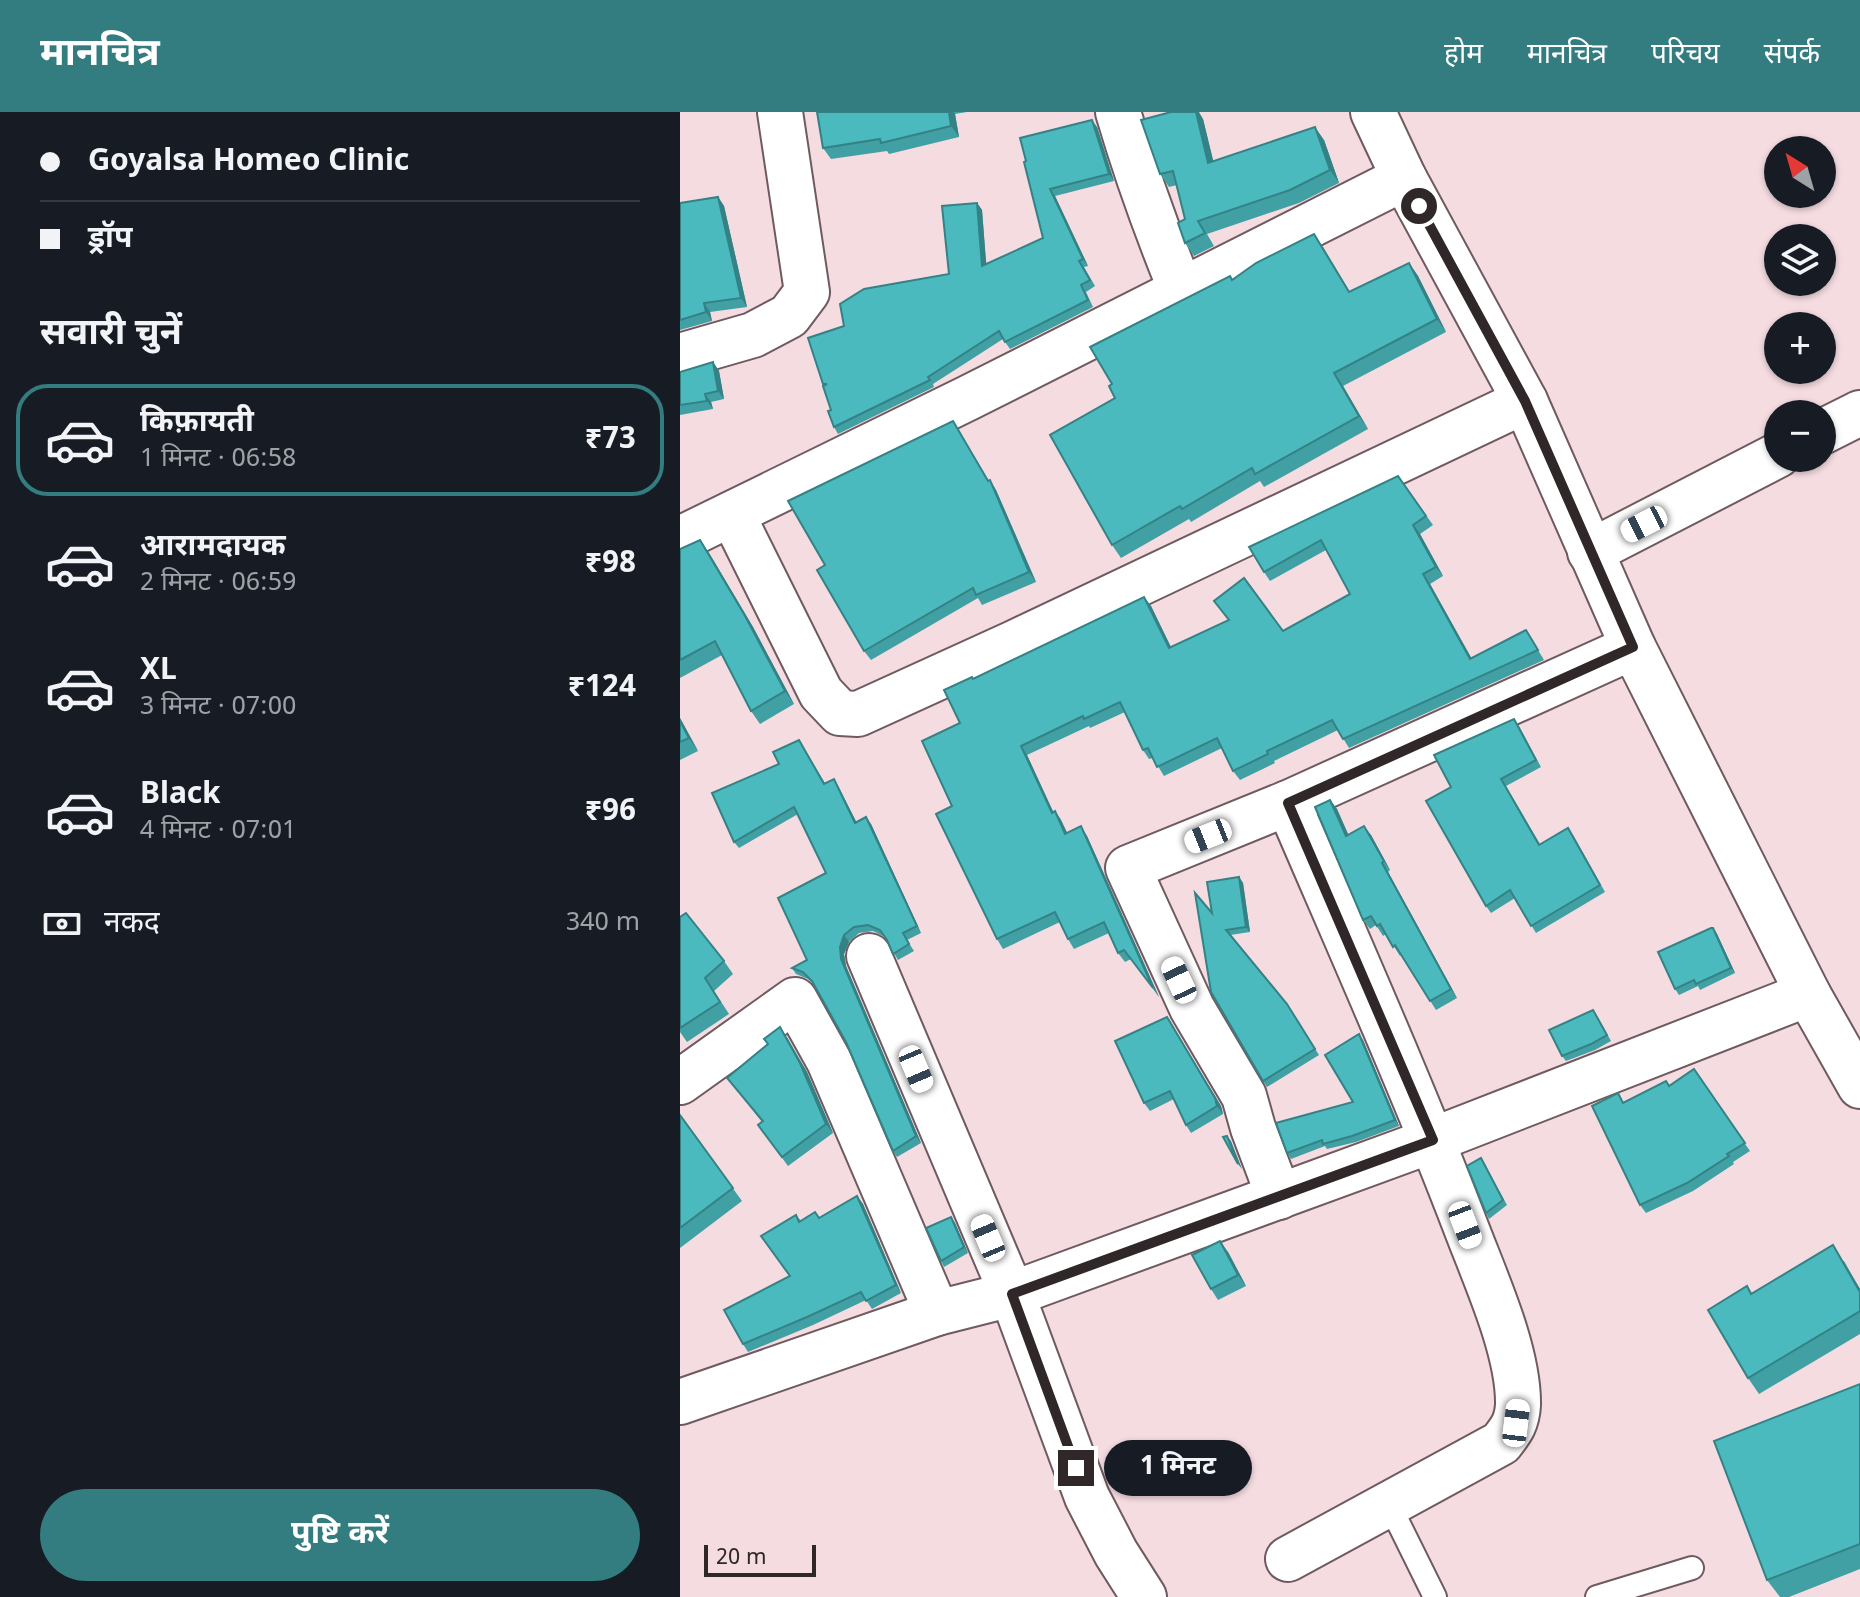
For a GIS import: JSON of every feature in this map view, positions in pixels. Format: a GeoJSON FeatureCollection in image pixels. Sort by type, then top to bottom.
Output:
{"type":"FeatureCollection","features":[{"type":"Feature","properties":{"kind":"street"},"geometry":{"type":"LineString","coordinates":[[680,356],[753,335],[789,316],[807,292],[780,112]]}},
{"type":"Feature","properties":{"kind":"street"},"geometry":{"type":"LineString","coordinates":[[1118,112],[1154,225],[1181,290]]}},
{"type":"Feature","properties":{"kind":"street"},"geometry":{"type":"LineString","coordinates":[[1373,112],[1404,178],[1525,401],[1633,647],[1808,994],[1860,1086]]}},
{"type":"Feature","properties":{"kind":"street"},"geometry":{"type":"LineString","coordinates":[[680,539],[1404,178]]}},
{"type":"Feature","properties":{"kind":"street"},"geometry":{"type":"LineString","coordinates":[[732,514],[821,693],[840,713],[858,714],[1028,637],[1525,401]]}},
{"type":"Feature","properties":{"kind":"street"},"geometry":{"type":"LineString","coordinates":[[1836,425],[1860,413]]}},
{"type":"Feature","properties":{"kind":"street"},"geometry":{"type":"LineString","coordinates":[[1590,552],[1764,462]]}},
{"type":"Feature","properties":{"kind":"street"},"geometry":{"type":"LineString","coordinates":[[1279,1197],[1244,1096],[1192,1008],[1128,868],[1288,803],[1633,647]]}},
{"type":"Feature","properties":{"kind":"street"},"geometry":{"type":"LineString","coordinates":[[1288,803],[1433,1140],[1497,1310],[1513,1362],[1518,1404],[1516,1423],[1501,1443],[1288,1559]]}},
{"type":"Feature","properties":{"kind":"street"},"geometry":{"type":"LineString","coordinates":[[869,956],[1012,1294],[1087,1497],[1116,1553],[1144,1597]]}},
{"type":"Feature","properties":{"kind":"street"},"geometry":{"type":"LineString","coordinates":[[680,1402],[937,1313],[1012,1294],[1433,1140],[1808,994]]}},
{"type":"Feature","properties":{"kind":"street"},"geometry":{"type":"LineString","coordinates":[[680,1082],[795,1000],[829,1061],[937,1313]]}},
{"type":"Feature","properties":{"kind":"lane"},"geometry":{"type":"LineString","coordinates":[[1389,1504],[1435,1597]]}},
{"type":"Feature","properties":{"kind":"lane"},"geometry":{"type":"LineString","coordinates":[[1597,1597],[1692,1568]]}},
{"type":"Feature","properties":{"kind":"building"},"geometry":{"type":"Polygon","coordinates":[[[817,112],[949,112],[951,126],[881,143],[880,139],[823,148],[817,112]]]}},
{"type":"Feature","properties":{"kind":"building"},"geometry":{"type":"Polygon","coordinates":[[[1171,112],[1196,112],[1208,163],[1315,127],[1330,170],[1290,190],[1198,221],[1205,233],[1185,243],[1178,223],[1185,219],[1173,171],[1160,174],[1141,120],[1171,112]]]}},
{"type":"Feature","properties":{"kind":"building"},"geometry":{"type":"Polygon","coordinates":[[[1092,120],[1109,174],[1050,189],[1083,259],[1079,261],[1090,280],[1081,285],[1088,300],[1005,342],[999,331],[928,377],[930,380],[834,427],[823,386],[827,384],[823,384],[808,338],[844,326],[840,304],[864,289],[949,274],[942,206],[977,203],[982,266],[1043,238],[1020,138],[1092,120]]]}},
{"type":"Feature","properties":{"kind":"building"},"geometry":{"type":"Polygon","coordinates":[[[718,197],[741,298],[704,303],[706,312],[680,320],[680,203],[718,197]]]}},
{"type":"Feature","properties":{"kind":"building"},"geometry":{"type":"Polygon","coordinates":[[[1314,234],[1349,292],[1409,263],[1437,319],[1334,373],[1359,416],[1255,474],[1252,468],[1112,545],[1050,435],[1115,398],[1109,386],[1112,384],[1090,347],[1230,276],[1232,280],[1256,263],[1314,234]]]}},
{"type":"Feature","properties":{"kind":"building"},"geometry":{"type":"Polygon","coordinates":[[[713,362],[718,391],[705,394],[707,401],[680,405],[680,372],[713,362]]]}},
{"type":"Feature","properties":{"kind":"building"},"geometry":{"type":"Polygon","coordinates":[[[953,421],[990,480],[1029,572],[976,595],[973,588],[864,651],[817,570],[825,565],[788,501],[953,421]]]}},
{"type":"Feature","properties":{"kind":"building"},"geometry":{"type":"Polygon","coordinates":[[[1398,476],[1426,516],[1413,525],[1436,567],[1423,574],[1470,659],[1526,630],[1538,650],[1343,739],[1332,720],[1233,771],[1217,738],[1157,767],[1148,748],[1143,750],[1120,702],[1021,746],[1065,834],[1081,826],[1153,988],[1124,950],[1118,953],[1104,922],[1068,939],[1055,912],[997,939],[936,814],[952,806],[922,741],[960,723],[944,690],[1144,597],[1169,648],[1229,620],[1214,601],[1244,578],[1283,631],[1350,594],[1321,540],[1264,572],[1249,547],[1398,476]]]}},
{"type":"Feature","properties":{"kind":"building"},"geometry":{"type":"Polygon","coordinates":[[[700,540],[785,691],[751,711],[715,641],[680,660],[680,549],[700,540]]]}},
{"type":"Feature","properties":{"kind":"building"},"geometry":{"type":"Polygon","coordinates":[[[1514,719],[1536,760],[1501,779],[1539,845],[1568,828],[1600,885],[1531,926],[1510,890],[1486,906],[1426,801],[1451,787],[1434,755],[1514,719]]]}},
{"type":"Feature","properties":{"kind":"building"},"geometry":{"type":"Polygon","coordinates":[[[680,721],[689,738],[680,742],[680,721]]]}},
{"type":"Feature","properties":{"kind":"building"},"geometry":{"type":"Polygon","coordinates":[[[799,740],[824,784],[834,779],[855,823],[866,817],[917,926],[903,933],[909,944],[893,954],[880,930],[868,925],[854,927],[844,935],[840,947],[841,959],[916,1136],[893,1151],[846,1042],[812,981],[803,972],[792,968],[807,960],[778,898],[826,873],[794,807],[734,842],[712,793],[779,764],[773,752],[799,740]]]}},
{"type":"Feature","properties":{"kind":"building"},"geometry":{"type":"Polygon","coordinates":[[[1330,800],[1346,836],[1364,826],[1451,989],[1430,1001],[1380,924],[1377,926],[1371,916],[1363,920],[1315,807],[1330,800]]]}},
{"type":"Feature","properties":{"kind":"building"},"geometry":{"type":"Polygon","coordinates":[[[1239,877],[1246,927],[1226,930],[1287,1004],[1315,1049],[1263,1081],[1211,992],[1195,893],[1212,913],[1207,882],[1239,877]]]}},
{"type":"Feature","properties":{"kind":"building"},"geometry":{"type":"Polygon","coordinates":[[[686,913],[724,961],[705,978],[720,1002],[680,1028],[680,917],[686,913]]]}},
{"type":"Feature","properties":{"kind":"building"},"geometry":{"type":"Polygon","coordinates":[[[1711,928],[1731,968],[1696,984],[1694,980],[1675,989],[1658,952],[1711,928]]]}},
{"type":"Feature","properties":{"kind":"building"},"geometry":{"type":"Polygon","coordinates":[[[1593,1010],[1607,1035],[1562,1056],[1549,1030],[1593,1010]]]}},
{"type":"Feature","properties":{"kind":"building"},"geometry":{"type":"Polygon","coordinates":[[[1167,1017],[1217,1106],[1186,1125],[1170,1091],[1144,1103],[1115,1041],[1167,1017]]]}},
{"type":"Feature","properties":{"kind":"building"},"geometry":{"type":"Polygon","coordinates":[[[780,1027],[800,1063],[826,1124],[782,1157],[758,1125],[763,1121],[727,1078],[768,1044],[764,1039],[780,1027]]]}},
{"type":"Feature","properties":{"kind":"building"},"geometry":{"type":"Polygon","coordinates":[[[1359,1034],[1395,1120],[1352,1136],[1323,1144],[1322,1140],[1287,1153],[1276,1123],[1353,1102],[1325,1055],[1359,1034]]]}},
{"type":"Feature","properties":{"kind":"building"},"geometry":{"type":"Polygon","coordinates":[[[1694,1069],[1745,1143],[1687,1183],[1640,1205],[1592,1106],[1618,1093],[1623,1103],[1666,1081],[1669,1086],[1694,1069]]]}},
{"type":"Feature","properties":{"kind":"building"},"geometry":{"type":"Polygon","coordinates":[[[680,1115],[733,1188],[680,1228],[680,1115]]]}},
{"type":"Feature","properties":{"kind":"building"},"geometry":{"type":"Polygon","coordinates":[[[1227,1136],[1238,1164],[1223,1137],[1227,1136]]]}},
{"type":"Feature","properties":{"kind":"building"},"geometry":{"type":"Polygon","coordinates":[[[1481,1158],[1503,1200],[1486,1213],[1467,1166],[1481,1158]]]}},
{"type":"Feature","properties":{"kind":"building"},"geometry":{"type":"Polygon","coordinates":[[[857,1196],[896,1285],[866,1301],[861,1292],[743,1344],[724,1310],[790,1276],[761,1236],[796,1215],[799,1222],[815,1212],[819,1218],[857,1196]]]}},
{"type":"Feature","properties":{"kind":"building"},"geometry":{"type":"Polygon","coordinates":[[[951,1217],[964,1247],[941,1261],[926,1228],[951,1217]]]}},
{"type":"Feature","properties":{"kind":"building"},"geometry":{"type":"Polygon","coordinates":[[[1220,1241],[1238,1275],[1211,1289],[1192,1255],[1220,1241]]]}},
{"type":"Feature","properties":{"kind":"building"},"geometry":{"type":"Polygon","coordinates":[[[1833,1245],[1860,1292],[1860,1311],[1748,1378],[1708,1310],[1747,1286],[1751,1294],[1833,1245]]]}},
{"type":"Feature","properties":{"kind":"building"},"geometry":{"type":"Polygon","coordinates":[[[1860,1384],[1860,1544],[1767,1580],[1714,1441],[1860,1384]]]}},
{"type":"Feature","properties":{"kind":"route"},"geometry":{"type":"LineString","coordinates":[[1076,1468],[1012,1294],[1433,1140],[1288,803],[1633,647],[1525,401],[1419,206]]}}]}
